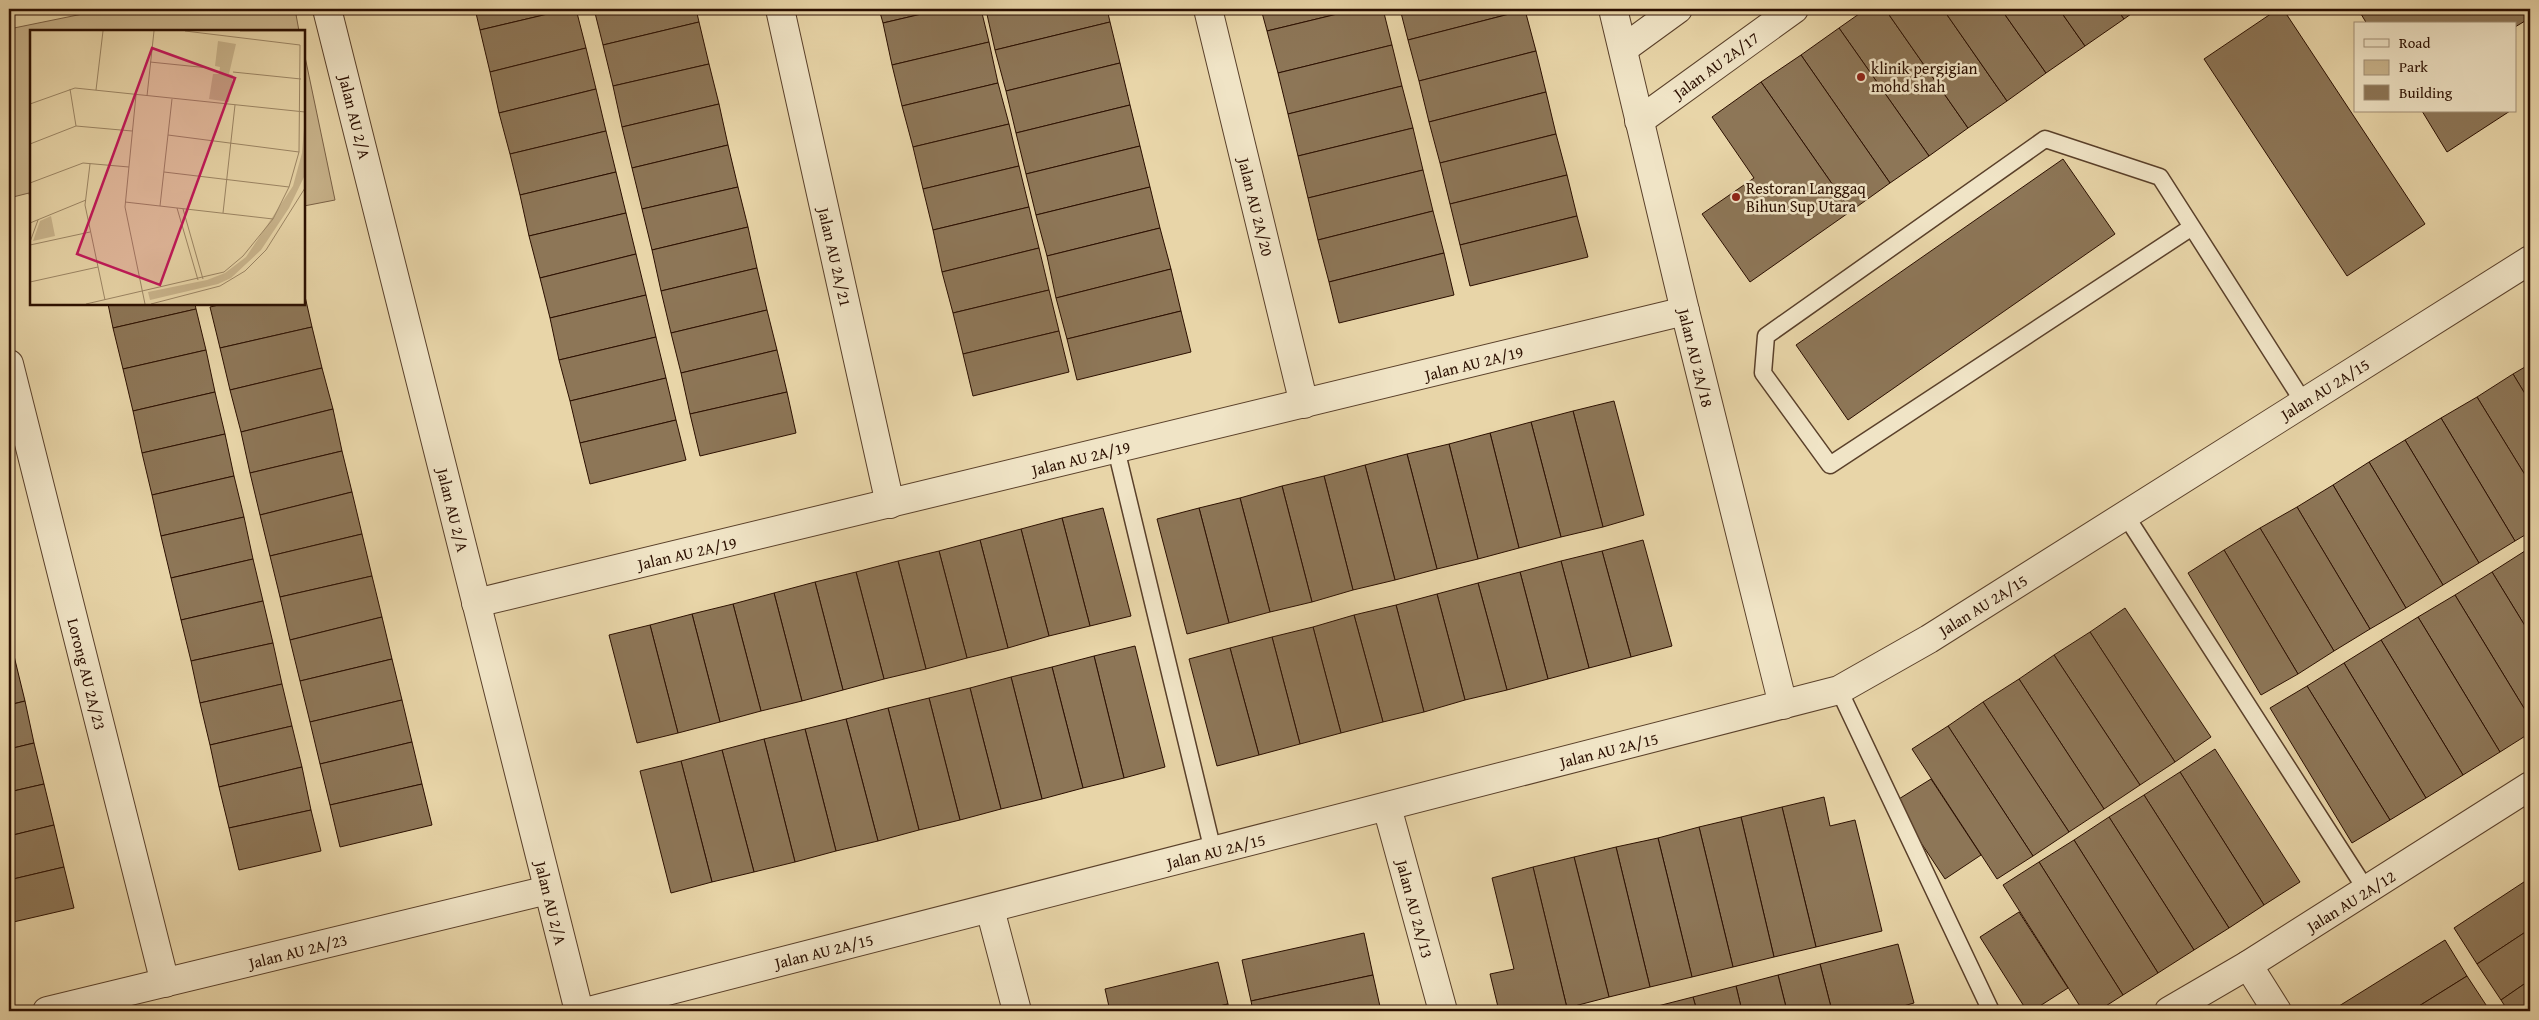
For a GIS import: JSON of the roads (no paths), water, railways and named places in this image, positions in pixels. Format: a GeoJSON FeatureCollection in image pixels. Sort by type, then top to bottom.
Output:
{"type":"FeatureCollection","features":[{"type":"Feature","properties":{"kind":"street","name":"Jalan AU 2/A"},"geometry":{"type":"LineString","coordinates":[[327,9],[579,1011]]}},
{"type":"Feature","properties":{"kind":"street","name":"Jalan AU 2A/21"},"geometry":{"type":"LineString","coordinates":[[780,9],[890,504]]}},
{"type":"Feature","properties":{"kind":"street","name":"Jalan AU 2A/20"},"geometry":{"type":"LineString","coordinates":[[1208,9],[1304,404]]}},
{"type":"Feature","properties":{"kind":"street","name":"Jalan AU 2A/18"},"geometry":{"type":"LineString","coordinates":[[1613,9],[1685,311],[1784,705]]}},
{"type":"Feature","properties":{"kind":"street"},"geometry":{"type":"LineString","coordinates":[[1623,49],[1678,9]]}},
{"type":"Feature","properties":{"kind":"street","name":"Jalan AU 2A/17"},"geometry":{"type":"LineString","coordinates":[[1639,121],[1794,9]]}},
{"type":"Feature","properties":{"kind":"street","name":"Jalan AU 2A/15"},"geometry":{"type":"LineString","coordinates":[[589,1011],[1839,690],[1929,639],[2530,260]]}},
{"type":"Feature","properties":{"kind":"street","name":"Jalan AU 2A/19"},"geometry":{"type":"LineString","coordinates":[[476,603],[1685,311]]}},
{"type":"Feature","properties":{"kind":"street","name":"Lorong AU 2A/23"},"geometry":{"type":"LineString","coordinates":[[9,364],[165,983]]}},
{"type":"Feature","properties":{"kind":"street","name":"Jalan AU 2A/12"},"geometry":{"type":"LineString","coordinates":[[2169,1011],[2248,965],[2367,891],[2530,786]]}},
{"type":"Feature","properties":{"kind":"street","name":"Jalan AU 2A/13"},"geometry":{"type":"LineString","coordinates":[[1387,807],[1443,1011]]}},
{"type":"Feature","properties":{"kind":"street","name":"Jalan AU 2A/23"},"geometry":{"type":"LineString","coordinates":[[47,1011],[548,890]]}},
{"type":"Feature","properties":{"kind":"street"},"geometry":{"type":"LineString","coordinates":[[990,909],[1017,1011]]}},
{"type":"Feature","properties":{"kind":"street"},"geometry":{"type":"LineString","coordinates":[[2248,965],[2277,1011]]}},
{"type":"Feature","properties":{"kind":"lane"},"geometry":{"type":"LineString","coordinates":[[2192,227],[1830,465],[1762,373],[1766,336],[2045,139],[2160,177],[2192,227],[2304,403]]}},
{"type":"Feature","properties":{"kind":"lane"},"geometry":{"type":"LineString","coordinates":[[1116,449],[1213,851]]}},
{"type":"Feature","properties":{"kind":"lane"},"geometry":{"type":"LineString","coordinates":[[2126,516],[2367,891]]}},
{"type":"Feature","properties":{"kind":"lane"},"geometry":{"type":"LineString","coordinates":[[1839,690],[1990,1011]]}},
{"type":"Feature","properties":{"kind":"place","name":"klinik pergigian mohd shah"},"geometry":{"type":"Point","coordinates":[1861,77]}},
{"type":"Feature","properties":{"kind":"place","name":"Restoran Langgaq Bihun Sup Utara"},"geometry":{"type":"Point","coordinates":[1736,197]}}]}
